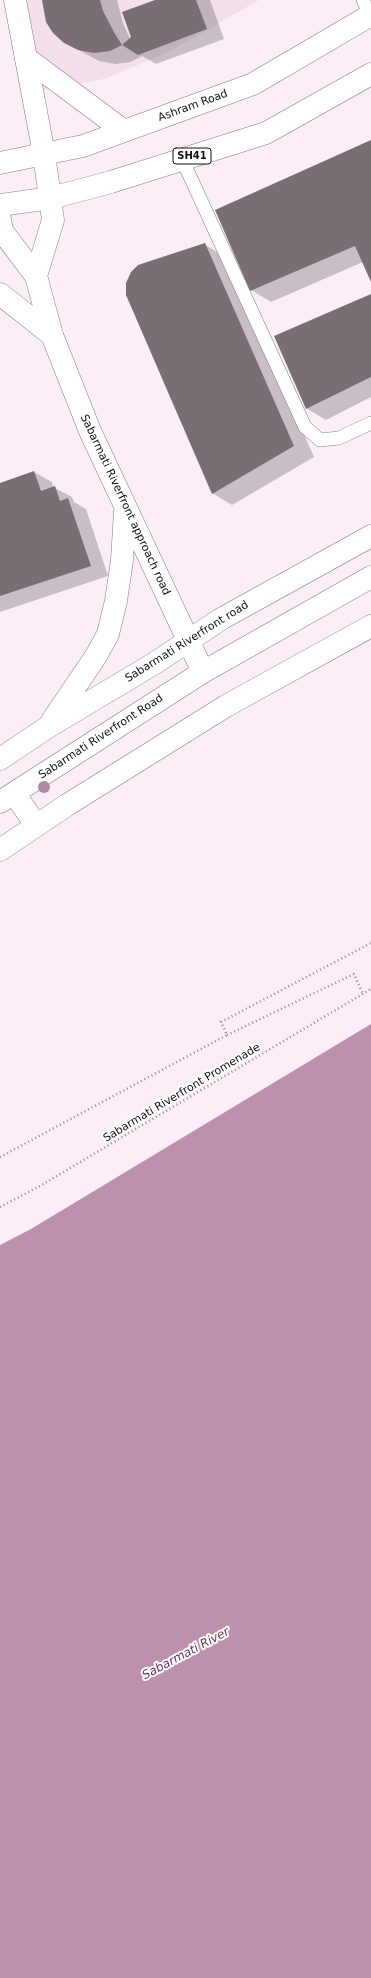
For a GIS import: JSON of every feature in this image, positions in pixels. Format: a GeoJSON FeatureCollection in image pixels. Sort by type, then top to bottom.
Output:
{"type":"FeatureCollection","features":[{"type":"Feature","properties":{"kind":"street"},"geometry":{"type":"LineString","coordinates":[[15,0],[44,154],[53,220],[36,276]]}},
{"type":"Feature","properties":{"kind":"street","name":"Ashram Road"},"geometry":{"type":"LineString","coordinates":[[0,163],[83,146],[253,84],[368,10]]}},
{"type":"Feature","properties":{"kind":"street"},"geometry":{"type":"LineString","coordinates":[[26,58],[124,131]]}},
{"type":"Feature","properties":{"kind":"street","name":"SH41"},"geometry":{"type":"LineString","coordinates":[[0,205],[51,198],[111,182],[266,133],[371,74]]}},
{"type":"Feature","properties":{"kind":"street"},"geometry":{"type":"LineString","coordinates":[[0,218],[2,231],[36,276]]}},
{"type":"Feature","properties":{"kind":"street","name":"Sabarmati Riverfront approach road"},"geometry":{"type":"LineString","coordinates":[[36,276],[52,335],[90,432],[203,672]]}},
{"type":"Feature","properties":{"kind":"street"},"geometry":{"type":"LineString","coordinates":[[0,294],[52,335]]}},
{"type":"Feature","properties":{"kind":"street"},"geometry":{"type":"LineString","coordinates":[[48,727],[96,656],[108,634],[116,601],[122,560],[126,509]]}},
{"type":"Feature","properties":{"kind":"street","name":"Sabarmati Riverfront road"},"geometry":{"type":"LineString","coordinates":[[4,756],[48,727],[228,616],[371,536]]}},
{"type":"Feature","properties":{"kind":"street"},"geometry":{"type":"LineString","coordinates":[[203,672],[371,577]]}},
{"type":"Feature","properties":{"kind":"street"},"geometry":{"type":"LineString","coordinates":[[0,850],[36,825],[226,706],[371,626]]}},
{"type":"Feature","properties":{"kind":"street","name":"Sabarmati Riverfront Road"},"geometry":{"type":"LineString","coordinates":[[7,797],[203,672]]}},
{"type":"Feature","properties":{"kind":"street"},"geometry":{"type":"LineString","coordinates":[[7,797],[36,825]]}},
{"type":"Feature","properties":{"kind":"lane"},"geometry":{"type":"LineString","coordinates":[[182,159],[306,427],[320,440],[339,438],[371,423]]}},
{"type":"Feature","properties":{"kind":"path"},"geometry":{"type":"LineString","coordinates":[[227,1035],[221,1022],[371,943]]}},
{"type":"Feature","properties":{"kind":"path"},"geometry":{"type":"LineString","coordinates":[[0,1157],[227,1035],[354,974],[363,994]]}},
{"type":"Feature","properties":{"kind":"path","name":"Sabarmati Riverfront Promenade"},"geometry":{"type":"LineString","coordinates":[[0,1207],[40,1186],[371,989]]}},
{"type":"Feature","properties":{"kind":"shaded area"},"geometry":{"type":"Polygon","coordinates":[[[8,0],[259,0],[169,52],[104,79],[38,91],[8,0]]]}},
{"type":"Feature","properties":{"kind":"water","name":"Sabarmati River"},"geometry":{"type":"Polygon","coordinates":[[[371,1024],[371,1978],[0,1978],[0,1245],[31,1229],[371,1024]]]}},
{"type":"Feature","properties":{"kind":"building"},"geometry":{"type":"Polygon","coordinates":[[[42,0],[100,0],[103,11],[122,45],[110,51],[94,53],[78,50],[64,43],[53,33],[46,22],[42,0]]]}},
{"type":"Feature","properties":{"kind":"building"},"geometry":{"type":"Polygon","coordinates":[[[155,0],[196,0],[207,29],[138,55],[122,45],[131,37],[122,12],[155,0]]]}},
{"type":"Feature","properties":{"kind":"building"},"geometry":{"type":"Polygon","coordinates":[[[371,140],[371,282],[355,246],[250,291],[215,210],[371,140]]]}},
{"type":"Feature","properties":{"kind":"building"},"geometry":{"type":"Polygon","coordinates":[[[205,243],[294,446],[212,494],[126,295],[126,283],[131,272],[138,265],[205,243]]]}},
{"type":"Feature","properties":{"kind":"building"},"geometry":{"type":"Polygon","coordinates":[[[371,294],[371,377],[306,409],[274,336],[371,294]]]}},
{"type":"Feature","properties":{"kind":"building"},"geometry":{"type":"Polygon","coordinates":[[[34,471],[41,491],[55,486],[60,501],[68,498],[91,566],[0,596],[0,483],[34,471]]]}}]}
